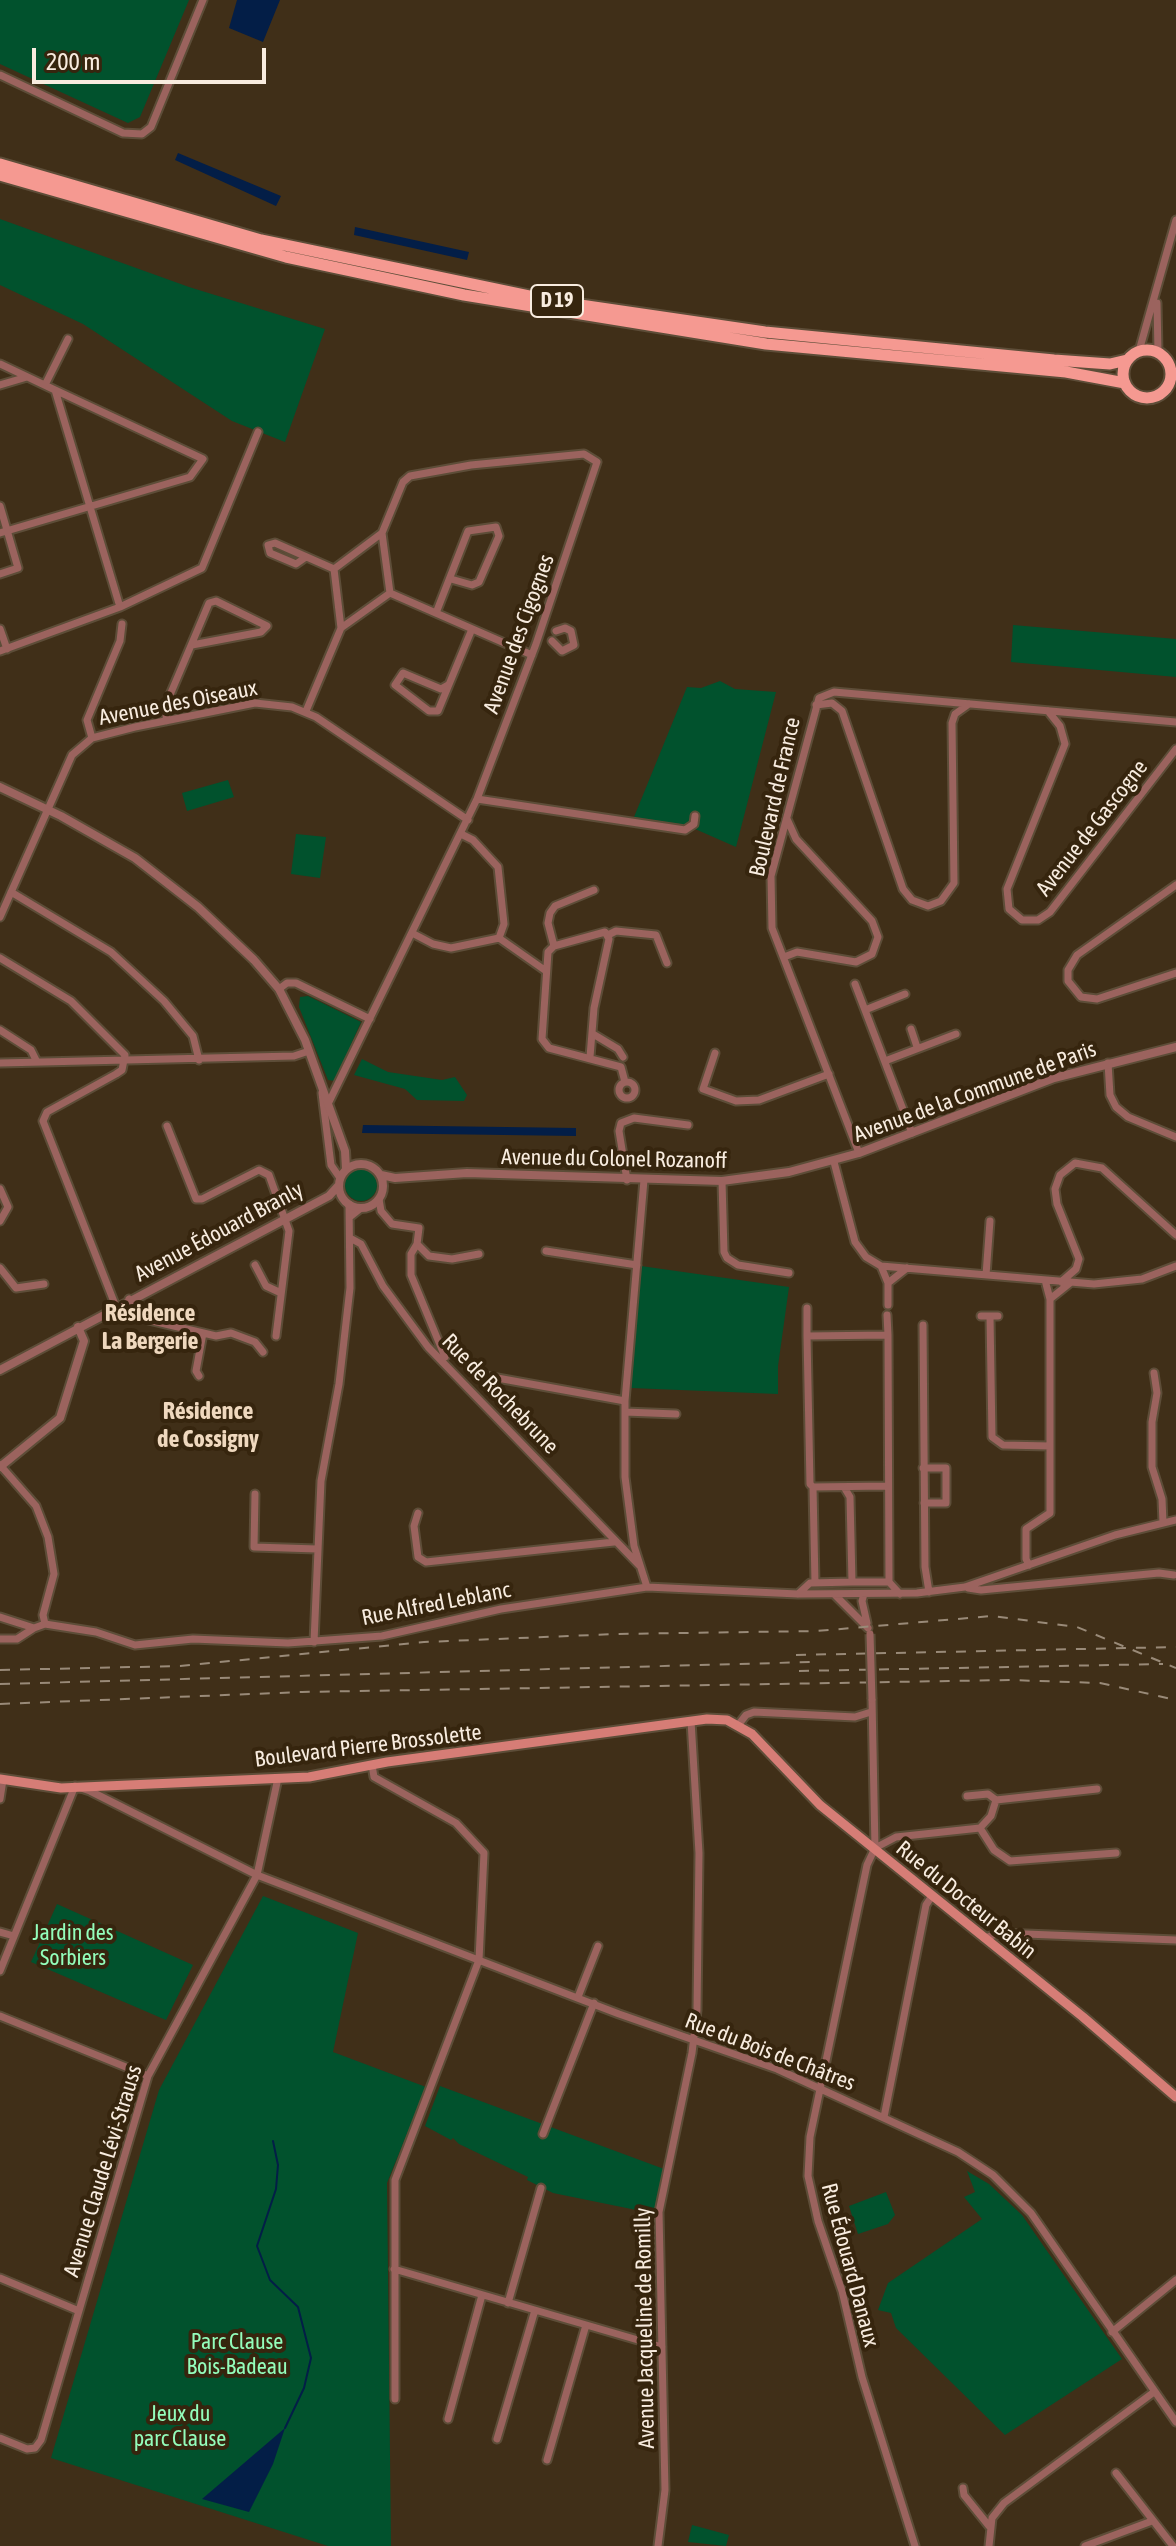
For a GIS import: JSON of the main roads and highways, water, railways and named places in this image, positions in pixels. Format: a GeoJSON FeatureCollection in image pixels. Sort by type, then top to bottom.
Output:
{"type":"FeatureCollection","features":[{"type":"Feature","properties":{"kind":"main road","name":"D 19"},"geometry":{"type":"LineString","coordinates":[[0,164],[261,240],[553,301],[765,332],[1054,360],[1110,364],[1127,360]]}},
{"type":"Feature","properties":{"kind":"main road","name":"D 19"},"geometry":{"type":"LineString","coordinates":[[0,176],[286,257],[555,312],[766,344],[1066,372],[1125,383]]}},
{"type":"Feature","properties":{"kind":"main road"},"geometry":{"type":"LineString","coordinates":[[1139,351],[1158,352],[1172,367],[1173,382],[1161,393],[1148,397],[1134,394],[1125,383],[1127,360],[1139,351]]}},
{"type":"Feature","properties":{"kind":"main road","name":"Boulevard Pierre Brossolette"},"geometry":{"type":"LineString","coordinates":[[1,1779],[61,1788],[278,1778],[691,1721],[718,1718],[739,1724]]}},
{"type":"Feature","properties":{"kind":"main road","name":"Rue du Docteur Babin"},"geometry":{"type":"LineString","coordinates":[[739,1724],[809,1796],[1176,2097]]}},
{"type":"Feature","properties":{"kind":"water"},"geometry":{"type":"Polygon","coordinates":[[[237,0],[280,0],[263,42],[229,28],[237,0]]]}},
{"type":"Feature","properties":{"kind":"water"},"geometry":{"type":"Polygon","coordinates":[[[178,153],[281,196],[276,206],[175,160],[178,153]]]}},
{"type":"Feature","properties":{"kind":"water"},"geometry":{"type":"Polygon","coordinates":[[[355,227],[469,252],[467,260],[354,235],[355,227]]]}},
{"type":"Feature","properties":{"kind":"water"},"geometry":{"type":"Polygon","coordinates":[[[363,1125],[576,1128],[576,1136],[362,1133],[363,1125]]]}},
{"type":"Feature","properties":{"kind":"water"},"geometry":{"type":"Polygon","coordinates":[[[285,2428],[273,2464],[249,2512],[202,2499],[285,2428]]]}},
{"type":"Feature","properties":{"kind":"waterway"},"geometry":{"type":"LineString","coordinates":[[273,2141],[278,2165],[276,2189],[257,2246],[270,2280],[298,2307],[311,2358],[304,2388],[285,2428]]}},
{"type":"Feature","properties":{"kind":"railway"},"geometry":{"type":"LineString","coordinates":[[0,1670],[180,1666],[424,1642],[616,1634],[817,1631],[992,1616],[1077,1627],[1176,1668]]}},
{"type":"Feature","properties":{"kind":"railway"},"geometry":{"type":"LineString","coordinates":[[796,1655],[1176,1647]]}},
{"type":"Feature","properties":{"kind":"railway"},"geometry":{"type":"LineString","coordinates":[[0,1684],[812,1662]]}},
{"type":"Feature","properties":{"kind":"railway"},"geometry":{"type":"LineString","coordinates":[[799,1671],[1163,1664]]}},
{"type":"Feature","properties":{"kind":"railway"},"geometry":{"type":"LineString","coordinates":[[0,1704],[302,1692],[1010,1680],[1100,1683],[1176,1700]]}},
{"type":"Feature","properties":{"kind":"district","name":"Résidence La Bergerie"},"geometry":{"type":"Point","coordinates":[150,1327]}},
{"type":"Feature","properties":{"kind":"district","name":"Résidence de Cossigny"},"geometry":{"type":"Point","coordinates":[208,1425]}},
{"type":"Feature","properties":{"kind":"park label","name":"Jardin des Sorbiers"},"geometry":{"type":"Point","coordinates":[73,1946]}},
{"type":"Feature","properties":{"kind":"park label","name":"Parc Clause Bois-Badeau"},"geometry":{"type":"Point","coordinates":[237,2354]}},
{"type":"Feature","properties":{"kind":"park label","name":"Jeux du parc Clause"},"geometry":{"type":"Point","coordinates":[180,2426]}}]}
